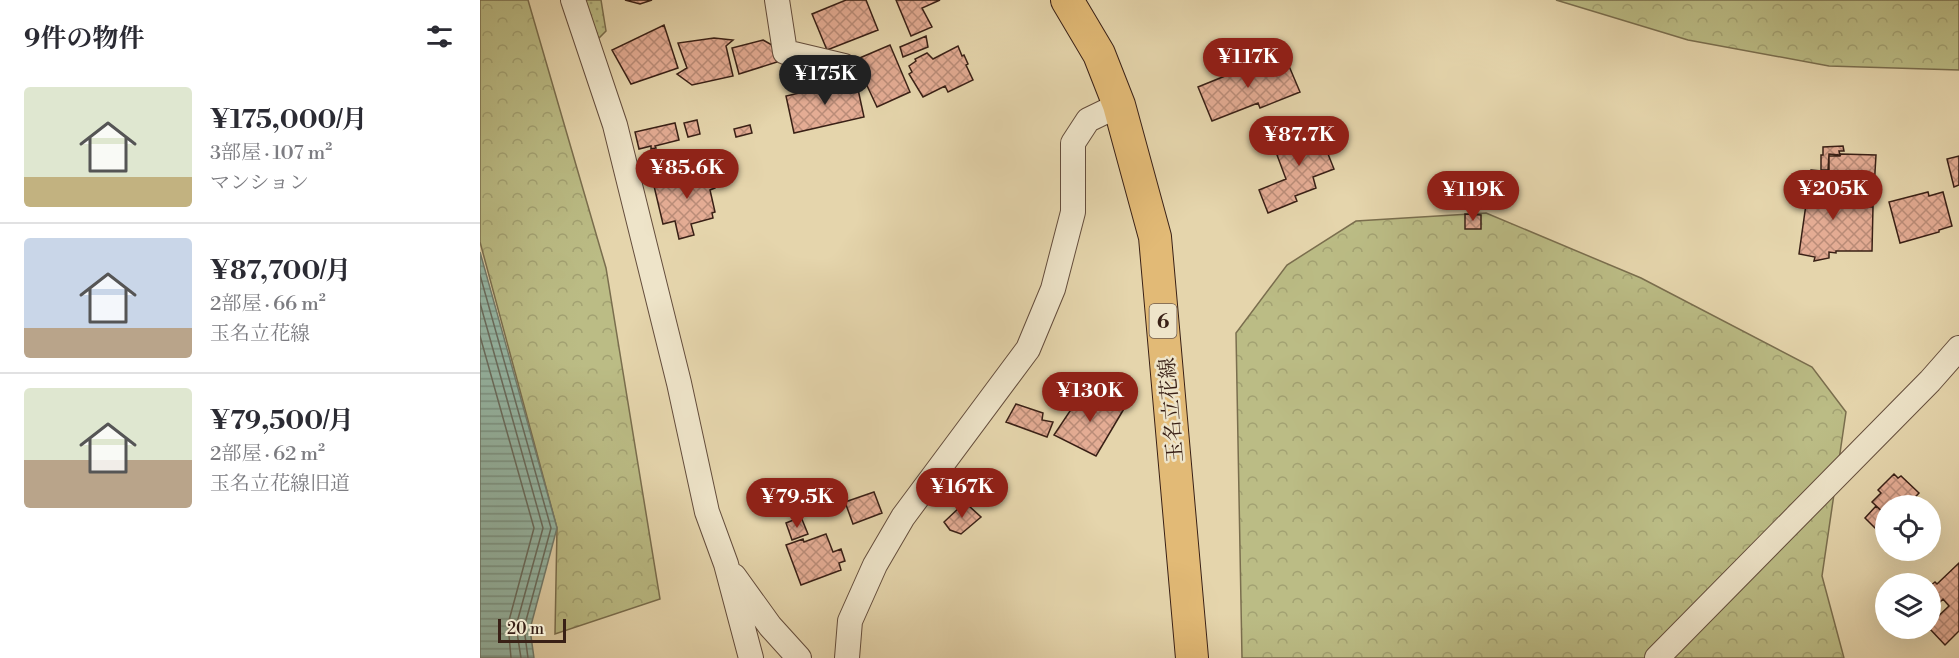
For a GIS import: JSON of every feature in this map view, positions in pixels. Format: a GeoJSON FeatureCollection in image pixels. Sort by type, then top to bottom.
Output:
{"type":"FeatureCollection","features":[{"type":"Feature","properties":{"kind":"main road","name":"玉名立花線"},"geometry":{"type":"LineString","coordinates":[[1067,0],[1099,54],[1119,105],[1155,237],[1192,658]]}},
{"type":"Feature","properties":{"kind":"street"},"geometry":{"type":"LineString","coordinates":[[573,0],[615,125],[679,383],[707,513],[726,564],[751,658]]}},
{"type":"Feature","properties":{"kind":"street"},"geometry":{"type":"LineString","coordinates":[[777,0],[785,52],[844,66]]}},
{"type":"Feature","properties":{"kind":"street"},"geometry":{"type":"LineString","coordinates":[[847,658],[850,621],[880,555],[903,518],[1028,349],[1053,289],[1073,212],[1073,143],[1088,120],[1119,105]]}},
{"type":"Feature","properties":{"kind":"street"},"geometry":{"type":"LineString","coordinates":[[1657,658],[1930,381],[1959,348]]}},
{"type":"Feature","properties":{"kind":"street"},"geometry":{"type":"LineString","coordinates":[[726,564],[770,626],[799,658]]}},
{"type":"Feature","properties":{"kind":"green space"},"geometry":{"type":"Polygon","coordinates":[[[480,0],[528,0],[606,268],[660,599],[555,634],[557,528],[480,242],[480,0]]]}},
{"type":"Feature","properties":{"kind":"green space"},"geometry":{"type":"Polygon","coordinates":[[[581,0],[601,0],[606,31],[595,42],[581,0]]]}},
{"type":"Feature","properties":{"kind":"green space"},"geometry":{"type":"Polygon","coordinates":[[[1556,0],[1959,0],[1959,70],[1829,66],[1688,40],[1556,0]]]}},
{"type":"Feature","properties":{"kind":"green space"},"geometry":{"type":"Polygon","coordinates":[[[1486,213],[1641,278],[1812,367],[1846,412],[1822,576],[1844,658],[1242,658],[1236,333],[1287,265],[1356,221],[1486,213]]]}},
{"type":"Feature","properties":{"kind":"water"},"geometry":{"type":"Polygon","coordinates":[[[480,252],[557,528],[530,629],[534,658],[480,658],[480,252]]]}},
{"type":"Feature","properties":{"kind":"building"},"geometry":{"type":"Polygon","coordinates":[[[625,0],[652,0],[640,4],[625,0]]]}},
{"type":"Feature","properties":{"kind":"building"},"geometry":{"type":"Polygon","coordinates":[[[846,0],[866,0],[878,30],[827,50],[812,14],[846,0]]]}},
{"type":"Feature","properties":{"kind":"building"},"geometry":{"type":"Polygon","coordinates":[[[896,0],[940,0],[922,8],[932,27],[911,36],[896,0]]]}},
{"type":"Feature","properties":{"kind":"building"},"geometry":{"type":"Polygon","coordinates":[[[664,25],[678,68],[631,84],[612,50],[664,25]]]}},
{"type":"Feature","properties":{"kind":"building"},"geometry":{"type":"Polygon","coordinates":[[[926,36],[928,47],[903,57],[900,47],[926,36]]]}},
{"type":"Feature","properties":{"kind":"building"},"geometry":{"type":"Polygon","coordinates":[[[714,38],[733,40],[726,46],[733,76],[692,85],[677,74],[687,68],[678,43],[714,38]]]}},
{"type":"Feature","properties":{"kind":"building"},"geometry":{"type":"Polygon","coordinates":[[[763,40],[772,45],[777,62],[739,74],[732,48],[763,40]]]}},
{"type":"Feature","properties":{"kind":"building"},"geometry":{"type":"Polygon","coordinates":[[[890,45],[910,92],[877,107],[855,60],[890,45]]]}},
{"type":"Feature","properties":{"kind":"building"},"geometry":{"type":"Polygon","coordinates":[[[958,46],[968,64],[966,65],[973,80],[948,92],[945,86],[923,97],[909,74],[912,72],[909,66],[916,61],[915,59],[927,53],[933,59],[958,46]]]}},
{"type":"Feature","properties":{"kind":"building"},"geometry":{"type":"Polygon","coordinates":[[[1286,59],[1300,92],[1260,108],[1258,103],[1212,121],[1198,87],[1225,76],[1224,73],[1235,69],[1235,71],[1260,62],[1262,69],[1286,59]]]}},
{"type":"Feature","properties":{"kind":"building"},"geometry":{"type":"Polygon","coordinates":[[[856,80],[864,117],[794,133],[786,96],[856,80]]]}},
{"type":"Feature","properties":{"kind":"building"},"geometry":{"type":"Polygon","coordinates":[[[1314,119],[1334,169],[1313,177],[1316,188],[1295,196],[1297,201],[1268,213],[1259,190],[1286,179],[1277,155],[1298,146],[1290,128],[1314,119]]]}},
{"type":"Feature","properties":{"kind":"building"},"geometry":{"type":"Polygon","coordinates":[[[697,120],[700,134],[688,137],[684,123],[697,120]]]}},
{"type":"Feature","properties":{"kind":"building"},"geometry":{"type":"Polygon","coordinates":[[[675,123],[679,140],[655,146],[656,148],[651,149],[651,146],[639,149],[635,132],[675,123]]]}},
{"type":"Feature","properties":{"kind":"building"},"geometry":{"type":"Polygon","coordinates":[[[750,125],[752,133],[736,137],[734,129],[750,125]]]}},
{"type":"Feature","properties":{"kind":"building"},"geometry":{"type":"Polygon","coordinates":[[[1843,146],[1844,151],[1839,151],[1840,155],[1829,154],[1828,170],[1821,170],[1823,147],[1843,146]]]}},
{"type":"Feature","properties":{"kind":"building"},"geometry":{"type":"Polygon","coordinates":[[[1841,154],[1876,155],[1873,206],[1853,205],[1854,192],[1843,192],[1842,180],[1837,178],[1838,172],[1829,172],[1829,156],[1840,156],[1841,154]]]}},
{"type":"Feature","properties":{"kind":"building"},"geometry":{"type":"Polygon","coordinates":[[[1959,156],[1959,185],[1954,187],[1947,159],[1959,156]]]}},
{"type":"Feature","properties":{"kind":"building"},"geometry":{"type":"Polygon","coordinates":[[[655,163],[658,171],[653,172],[651,164],[655,163]]]}},
{"type":"Feature","properties":{"kind":"building"},"geometry":{"type":"Polygon","coordinates":[[[702,168],[703,172],[711,171],[715,188],[710,190],[715,212],[712,213],[713,218],[691,224],[694,235],[679,239],[675,221],[663,224],[654,186],[675,181],[674,178],[678,178],[677,174],[702,168]]]}},
{"type":"Feature","properties":{"kind":"building"},"geometry":{"type":"Polygon","coordinates":[[[1811,170],[1821,171],[1824,178],[1835,180],[1834,192],[1852,194],[1852,206],[1873,207],[1872,251],[1829,252],[1829,258],[1814,261],[1815,257],[1799,254],[1808,190],[1805,190],[1806,177],[1810,178],[1811,170]]]}},
{"type":"Feature","properties":{"kind":"building"},"geometry":{"type":"Polygon","coordinates":[[[1928,192],[1929,196],[1943,192],[1952,226],[1900,243],[1889,202],[1928,192]]]}},
{"type":"Feature","properties":{"kind":"building"},"geometry":{"type":"Polygon","coordinates":[[[1465,214],[1481,215],[1481,229],[1465,229],[1465,214]]]}},
{"type":"Feature","properties":{"kind":"building"},"geometry":{"type":"Polygon","coordinates":[[[1087,392],[1125,407],[1096,456],[1054,435],[1082,393],[1085,395],[1087,392]]]}},
{"type":"Feature","properties":{"kind":"building"},"geometry":{"type":"Polygon","coordinates":[[[1016,404],[1043,413],[1042,420],[1053,422],[1047,437],[1006,422],[1016,404]]]}},
{"type":"Feature","properties":{"kind":"building"},"geometry":{"type":"Polygon","coordinates":[[[1894,474],[1898,478],[1901,476],[1919,493],[1917,495],[1879,495],[1881,493],[1878,490],[1894,474]]]}},
{"type":"Feature","properties":{"kind":"building"},"geometry":{"type":"Polygon","coordinates":[[[874,492],[882,513],[853,524],[845,502],[874,492]]]}},
{"type":"Feature","properties":{"kind":"building"},"geometry":{"type":"Polygon","coordinates":[[[961,506],[969,506],[981,517],[961,534],[950,530],[944,522],[961,506]]]}},
{"type":"Feature","properties":{"kind":"building"},"geometry":{"type":"Polygon","coordinates":[[[1875,507],[1875,528],[1865,518],[1875,507]]]}},
{"type":"Feature","properties":{"kind":"building"},"geometry":{"type":"Polygon","coordinates":[[[801,517],[808,534],[792,540],[786,523],[801,517]]]}},
{"type":"Feature","properties":{"kind":"building"},"geometry":{"type":"Polygon","coordinates":[[[826,534],[833,552],[841,549],[845,561],[839,563],[841,570],[801,585],[786,545],[803,539],[804,542],[826,534]]]}},
{"type":"Feature","properties":{"kind":"building"},"geometry":{"type":"Polygon","coordinates":[[[1959,563],[1959,631],[1945,645],[1939,639],[1941,614],[1949,606],[1943,599],[1941,601],[1941,580],[1959,563]]]}}]}
